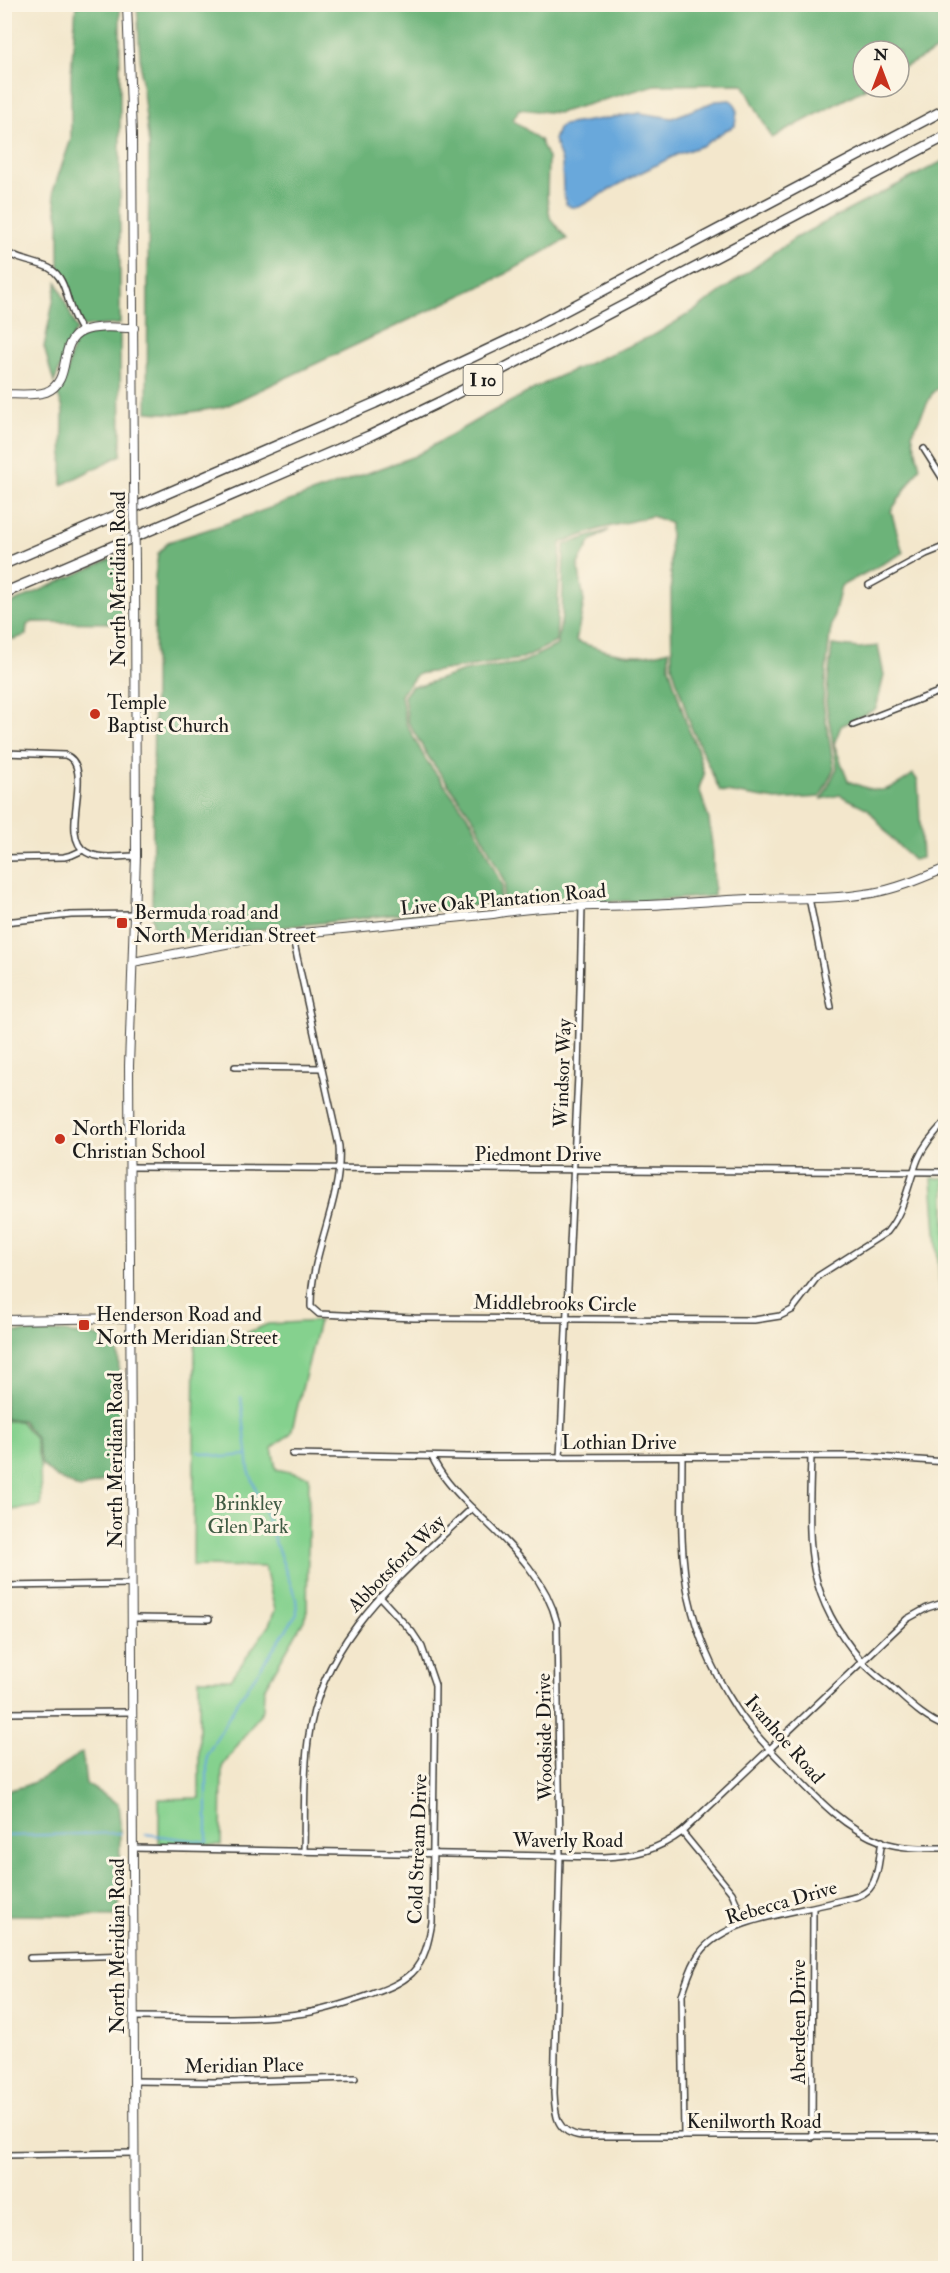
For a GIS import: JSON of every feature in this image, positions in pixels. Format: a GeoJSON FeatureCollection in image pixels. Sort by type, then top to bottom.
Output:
{"type":"FeatureCollection","features":[{"type":"Feature","properties":{"kind":"highway","name":"I 10"},"geometry":{"type":"LineString","coordinates":[[4,564],[375,403],[508,340],[945,109]]}},
{"type":"Feature","properties":{"kind":"highway","name":"I 10"},"geometry":{"type":"LineString","coordinates":[[4,593],[369,436],[440,402],[945,135]]}},
{"type":"Feature","properties":{"kind":"main road","name":"North Meridian Road"},"geometry":{"type":"LineString","coordinates":[[126,4],[132,135],[135,565],[136,856],[129,1066],[135,2268]]}},
{"type":"Feature","properties":{"kind":"main road"},"geometry":{"type":"LineString","coordinates":[[4,394],[38,394],[53,388],[63,376],[69,347],[82,332],[99,328],[134,328]]}},
{"type":"Feature","properties":{"kind":"main road","name":"Live Oak Plantation Road"},"geometry":{"type":"LineString","coordinates":[[133,962],[292,934],[424,922],[525,909],[808,898],[871,893],[917,880],[945,868]]}},
{"type":"Feature","properties":{"kind":"main road"},"geometry":{"type":"LineString","coordinates":[[4,1320],[130,1318]]}},
{"type":"Feature","properties":{"kind":"street"},"geometry":{"type":"LineString","coordinates":[[4,250],[14,257],[38,264],[55,273],[64,286],[73,316],[82,332]]}},
{"type":"Feature","properties":{"kind":"street"},"geometry":{"type":"LineString","coordinates":[[924,449],[945,484]]}},
{"type":"Feature","properties":{"kind":"street"},"geometry":{"type":"LineString","coordinates":[[869,585],[945,546]]}},
{"type":"Feature","properties":{"kind":"street"},"geometry":{"type":"LineString","coordinates":[[853,725],[945,689]]}},
{"type":"Feature","properties":{"kind":"street"},"geometry":{"type":"LineString","coordinates":[[4,753],[65,755],[75,762],[78,770],[76,840],[82,850],[93,855],[136,856]]}},
{"type":"Feature","properties":{"kind":"street"},"geometry":{"type":"LineString","coordinates":[[4,858],[64,857],[82,850]]}},
{"type":"Feature","properties":{"kind":"street"},"geometry":{"type":"LineString","coordinates":[[808,898],[831,1007]]}},
{"type":"Feature","properties":{"kind":"street","name":"Windsor Way"},"geometry":{"type":"LineString","coordinates":[[560,1458],[579,1038],[582,906]]}},
{"type":"Feature","properties":{"kind":"street"},"geometry":{"type":"LineString","coordinates":[[4,922],[71,915],[134,914]]}},
{"type":"Feature","properties":{"kind":"street","name":"Middlebrooks Circle"},"geometry":{"type":"LineString","coordinates":[[292,934],[338,1135],[340,1168],[316,1266],[311,1298],[311,1307],[323,1315],[414,1318],[754,1320],[788,1313],[818,1276],[887,1232],[898,1217],[912,1183],[913,1171],[924,1147],[945,1121]]}},
{"type":"Feature","properties":{"kind":"street"},"geometry":{"type":"LineString","coordinates":[[235,1067],[322,1068]]}},
{"type":"Feature","properties":{"kind":"street","name":"Piedmont Drive"},"geometry":{"type":"LineString","coordinates":[[130,1167],[945,1172]]}},
{"type":"Feature","properties":{"kind":"street","name":"Lothian Drive"},"geometry":{"type":"LineString","coordinates":[[292,1454],[560,1458],[864,1456],[945,1462]]}},
{"type":"Feature","properties":{"kind":"street"},"geometry":{"type":"LineString","coordinates":[[812,1456],[811,1552],[817,1586],[824,1605],[841,1634],[861,1661],[920,1712],[945,1727]]}},
{"type":"Feature","properties":{"kind":"street","name":"Woodside Drive"},"geometry":{"type":"LineString","coordinates":[[432,1457],[448,1484],[529,1566],[549,1597],[554,1610],[558,1632],[560,1856],[554,2093],[557,2121],[564,2130]]}},
{"type":"Feature","properties":{"kind":"street","name":"Ivanhoe Road"},"geometry":{"type":"LineString","coordinates":[[682,1457],[684,1569],[698,1627],[711,1663],[733,1704],[769,1748],[828,1809],[844,1821],[882,1841],[903,1846],[945,1848]]}},
{"type":"Feature","properties":{"kind":"street","name":"Abbotsford Way"},"geometry":{"type":"LineString","coordinates":[[304,1851],[308,1740],[321,1689],[342,1645],[362,1616],[380,1597],[472,1508]]}},
{"type":"Feature","properties":{"kind":"street"},"geometry":{"type":"LineString","coordinates":[[4,1586],[132,1584]]}},
{"type":"Feature","properties":{"kind":"street","name":"Cold Stream Drive"},"geometry":{"type":"LineString","coordinates":[[134,2017],[232,2017],[307,2013],[354,2000],[398,1983],[420,1963],[429,1939],[432,1922],[435,1685],[422,1647],[380,1597]]}},
{"type":"Feature","properties":{"kind":"street","name":"Waverly Road"},"geometry":{"type":"LineString","coordinates":[[133,1848],[604,1857],[636,1854],[660,1846],[682,1832],[907,1619],[927,1608],[945,1602]]}},
{"type":"Feature","properties":{"kind":"street"},"geometry":{"type":"LineString","coordinates":[[132,1618],[209,1619]]}},
{"type":"Feature","properties":{"kind":"street"},"geometry":{"type":"LineString","coordinates":[[4,1713],[132,1712]]}},
{"type":"Feature","properties":{"kind":"street"},"geometry":{"type":"LineString","coordinates":[[682,1832],[732,1893],[744,1923]]}},
{"type":"Feature","properties":{"kind":"street","name":"Rebecca Drive"},"geometry":{"type":"LineString","coordinates":[[684,2136],[682,1995],[688,1974],[700,1953],[725,1931],[744,1923],[813,1908],[868,1890],[876,1876],[882,1841]]}},
{"type":"Feature","properties":{"kind":"street","name":"Aberdeen Drive"},"geometry":{"type":"LineString","coordinates":[[812,2137],[813,1908]]}},
{"type":"Feature","properties":{"kind":"street"},"geometry":{"type":"LineString","coordinates":[[30,1958],[133,1955]]}},
{"type":"Feature","properties":{"kind":"street","name":"Meridian Place"},"geometry":{"type":"LineString","coordinates":[[134,2081],[213,2082],[355,2078]]}},
{"type":"Feature","properties":{"kind":"street","name":"Kenilworth Road"},"geometry":{"type":"LineString","coordinates":[[564,2130],[582,2136],[945,2136]]}},
{"type":"Feature","properties":{"kind":"street"},"geometry":{"type":"LineString","coordinates":[[4,2155],[134,2153]]}},
{"type":"Feature","properties":{"kind":"green space"},"geometry":{"type":"Polygon","coordinates":[[[76,5],[120,5],[120,324],[83,327],[76,314],[67,285],[59,272],[59,222],[53,191],[71,139],[71,74],[76,5]]]}},
{"type":"Feature","properties":{"kind":"green space"},"geometry":{"type":"Polygon","coordinates":[[[137,5],[945,5],[945,46],[911,64],[911,39],[851,39],[851,96],[772,138],[743,84],[655,85],[558,113],[519,109],[513,120],[540,140],[548,158],[547,197],[550,218],[567,239],[498,278],[224,407],[178,414],[147,412],[149,146],[141,74],[137,5]]]}},
{"type":"Feature","properties":{"kind":"green space"},"geometry":{"type":"Polygon","coordinates":[[[945,160],[945,384],[933,392],[912,434],[920,467],[891,511],[903,553],[841,586],[830,633],[823,702],[834,769],[820,797],[776,800],[720,791],[691,727],[672,666],[670,523],[652,516],[600,529],[561,543],[556,642],[521,659],[417,674],[401,695],[406,723],[426,760],[473,823],[502,886],[498,903],[186,938],[164,939],[154,934],[152,917],[155,576],[158,554],[168,542],[415,456],[553,379],[656,334],[697,309],[795,238],[945,160]]]}},
{"type":"Feature","properties":{"kind":"green space"},"geometry":{"type":"Polygon","coordinates":[[[57,282],[77,330],[54,383],[44,347],[57,282]]]}},
{"type":"Feature","properties":{"kind":"green space"},"geometry":{"type":"Polygon","coordinates":[[[99,332],[120,332],[121,455],[62,485],[63,408],[56,391],[67,374],[70,356],[78,341],[86,335],[99,332]]]}},
{"type":"Feature","properties":{"kind":"green space"},"geometry":{"type":"Polygon","coordinates":[[[609,530],[591,541],[578,564],[584,602],[576,641],[622,654],[645,655],[669,650],[669,667],[704,775],[699,788],[709,820],[713,853],[714,896],[649,901],[561,902],[508,908],[490,907],[501,904],[505,884],[475,821],[429,758],[408,722],[404,696],[412,686],[422,685],[464,671],[521,663],[557,645],[562,616],[564,545],[609,530]]]}},
{"type":"Feature","properties":{"kind":"green space"},"geometry":{"type":"Polygon","coordinates":[[[122,554],[122,631],[117,631],[114,623],[33,622],[27,625],[26,635],[15,639],[5,639],[5,606],[122,554]]]}},
{"type":"Feature","properties":{"kind":"green space"},"geometry":{"type":"Polygon","coordinates":[[[832,645],[859,648],[878,646],[884,675],[876,709],[841,726],[834,744],[848,781],[867,788],[882,790],[896,785],[913,774],[918,781],[922,858],[913,860],[891,838],[868,809],[840,795],[822,799],[837,768],[826,702],[832,645]]]}},
{"type":"Feature","properties":{"kind":"green space"},"geometry":{"type":"Polygon","coordinates":[[[932,1178],[945,1178],[945,1356],[932,1178]]]}},
{"type":"Feature","properties":{"kind":"green space","name":"Brinkley Glen Park"},"geometry":{"type":"Polygon","coordinates":[[[319,1321],[291,1433],[272,1448],[276,1469],[309,1476],[307,1615],[264,1689],[263,1710],[222,1767],[221,1845],[159,1844],[159,1799],[199,1798],[199,1679],[231,1679],[269,1625],[275,1610],[265,1567],[193,1566],[195,1339],[237,1337],[268,1324],[319,1321]]]}},
{"type":"Feature","properties":{"kind":"green space"},"geometry":{"type":"Polygon","coordinates":[[[4,1332],[63,1332],[107,1337],[118,1346],[123,1470],[112,1478],[80,1489],[56,1477],[42,1465],[36,1438],[22,1420],[5,1419],[4,1332]]]}},
{"type":"Feature","properties":{"kind":"green space"},"geometry":{"type":"Polygon","coordinates":[[[4,1421],[20,1421],[35,1439],[40,1464],[41,1506],[5,1511],[4,1421]]]}},
{"type":"Feature","properties":{"kind":"green space"},"geometry":{"type":"Polygon","coordinates":[[[82,1752],[86,1784],[118,1804],[120,1823],[119,1916],[5,1915],[5,1790],[35,1782],[82,1752]]]}},
{"type":"Feature","properties":{"kind":"water"},"geometry":{"type":"Polygon","coordinates":[[[730,100],[737,109],[735,126],[704,145],[678,154],[579,207],[566,204],[562,162],[554,140],[558,129],[563,125],[640,113],[672,118],[716,101],[730,100]]]}},
{"type":"Feature","properties":{"kind":"waterway"},"geometry":{"type":"LineString","coordinates":[[145,1834],[207,1842],[207,1755],[235,1706],[297,1614],[296,1599],[249,1470],[241,1397]]}},
{"type":"Feature","properties":{"kind":"waterway"},"geometry":{"type":"LineString","coordinates":[[198,1452],[223,1457],[246,1455]]}},
{"type":"Feature","properties":{"kind":"waterway"},"geometry":{"type":"LineString","coordinates":[[4,1836],[121,1833]]}},
{"type":"Feature","properties":{"kind":"place","name":"Temple Baptist Church"},"geometry":{"type":"Point","coordinates":[95,714]}},
{"type":"Feature","properties":{"kind":"place","name":"Bermuda road and North Meridian Street"},"geometry":{"type":"Point","coordinates":[122,923]}},
{"type":"Feature","properties":{"kind":"place","name":"North Florida Christian School"},"geometry":{"type":"Point","coordinates":[60,1139]}},
{"type":"Feature","properties":{"kind":"place","name":"Henderson Road and North Meridian Street"},"geometry":{"type":"Point","coordinates":[84,1325]}}]}
